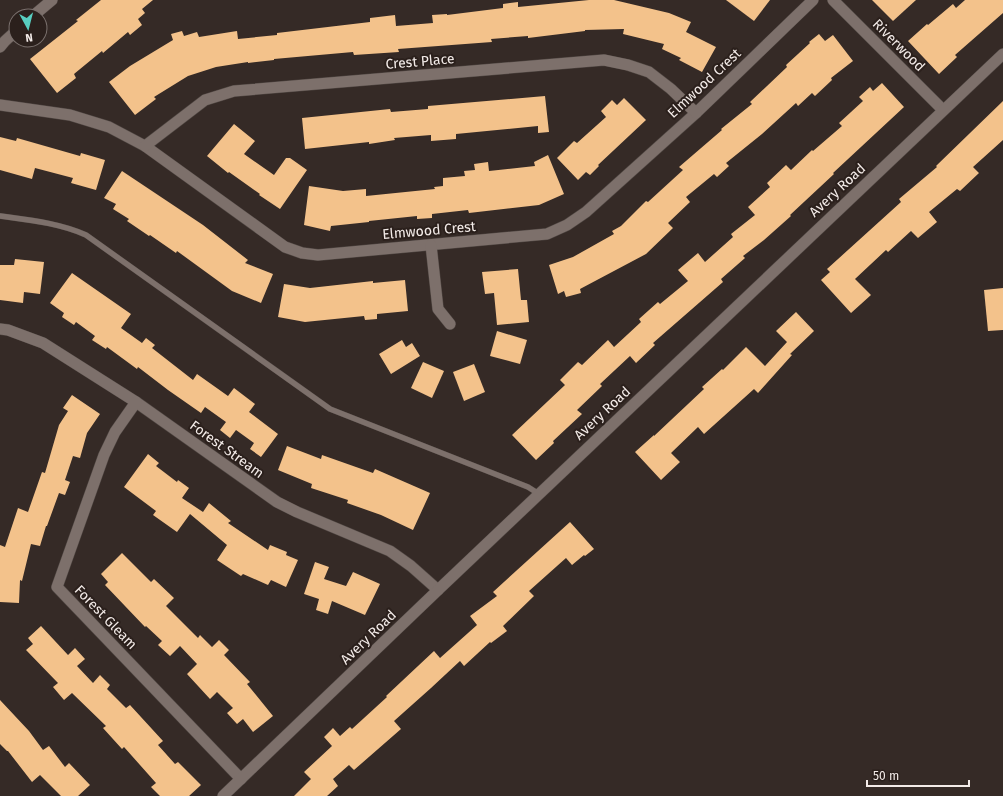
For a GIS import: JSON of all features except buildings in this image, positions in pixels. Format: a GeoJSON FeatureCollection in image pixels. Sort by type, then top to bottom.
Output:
{"type":"FeatureCollection","features":[{"type":"Feature","properties":{"kind":"street"},"geometry":{"type":"LineString","coordinates":[[43,8],[52,0]]}},
{"type":"Feature","properties":{"kind":"street","name":"Elmwood Crest"},"geometry":{"type":"LineString","coordinates":[[0,105],[70,115],[109,127],[145,146],[285,246],[302,253],[318,255],[547,234],[567,225],[586,212],[696,112],[813,0]]}},
{"type":"Feature","properties":{"kind":"street","name":"Riverwood"},"geometry":{"type":"LineString","coordinates":[[833,0],[943,110]]}},
{"type":"Feature","properties":{"kind":"street"},"geometry":{"type":"LineString","coordinates":[[0,47],[8,38]]}},
{"type":"Feature","properties":{"kind":"street","name":"Avery Road"},"geometry":{"type":"LineString","coordinates":[[223,796],[1003,54]]}},
{"type":"Feature","properties":{"kind":"street","name":"Crest Place"},"geometry":{"type":"LineString","coordinates":[[145,146],[205,100],[234,92],[604,60],[628,65],[650,72],[696,112]]}},
{"type":"Feature","properties":{"kind":"street"},"geometry":{"type":"LineString","coordinates":[[431,245],[438,309],[450,324]]}},
{"type":"Feature","properties":{"kind":"street","name":"Forest Stream"},"geometry":{"type":"LineString","coordinates":[[0,329],[8,330],[43,343],[136,402],[277,502],[390,551],[411,566],[438,590]]}},
{"type":"Feature","properties":{"kind":"street","name":"Forest Gleam"},"geometry":{"type":"LineString","coordinates":[[136,402],[115,432],[104,455],[57,587],[241,779]]}},
{"type":"Feature","properties":{"kind":"lane"},"geometry":{"type":"LineString","coordinates":[[0,216],[57,225],[86,235],[330,409],[500,476],[539,494]]}}]}
